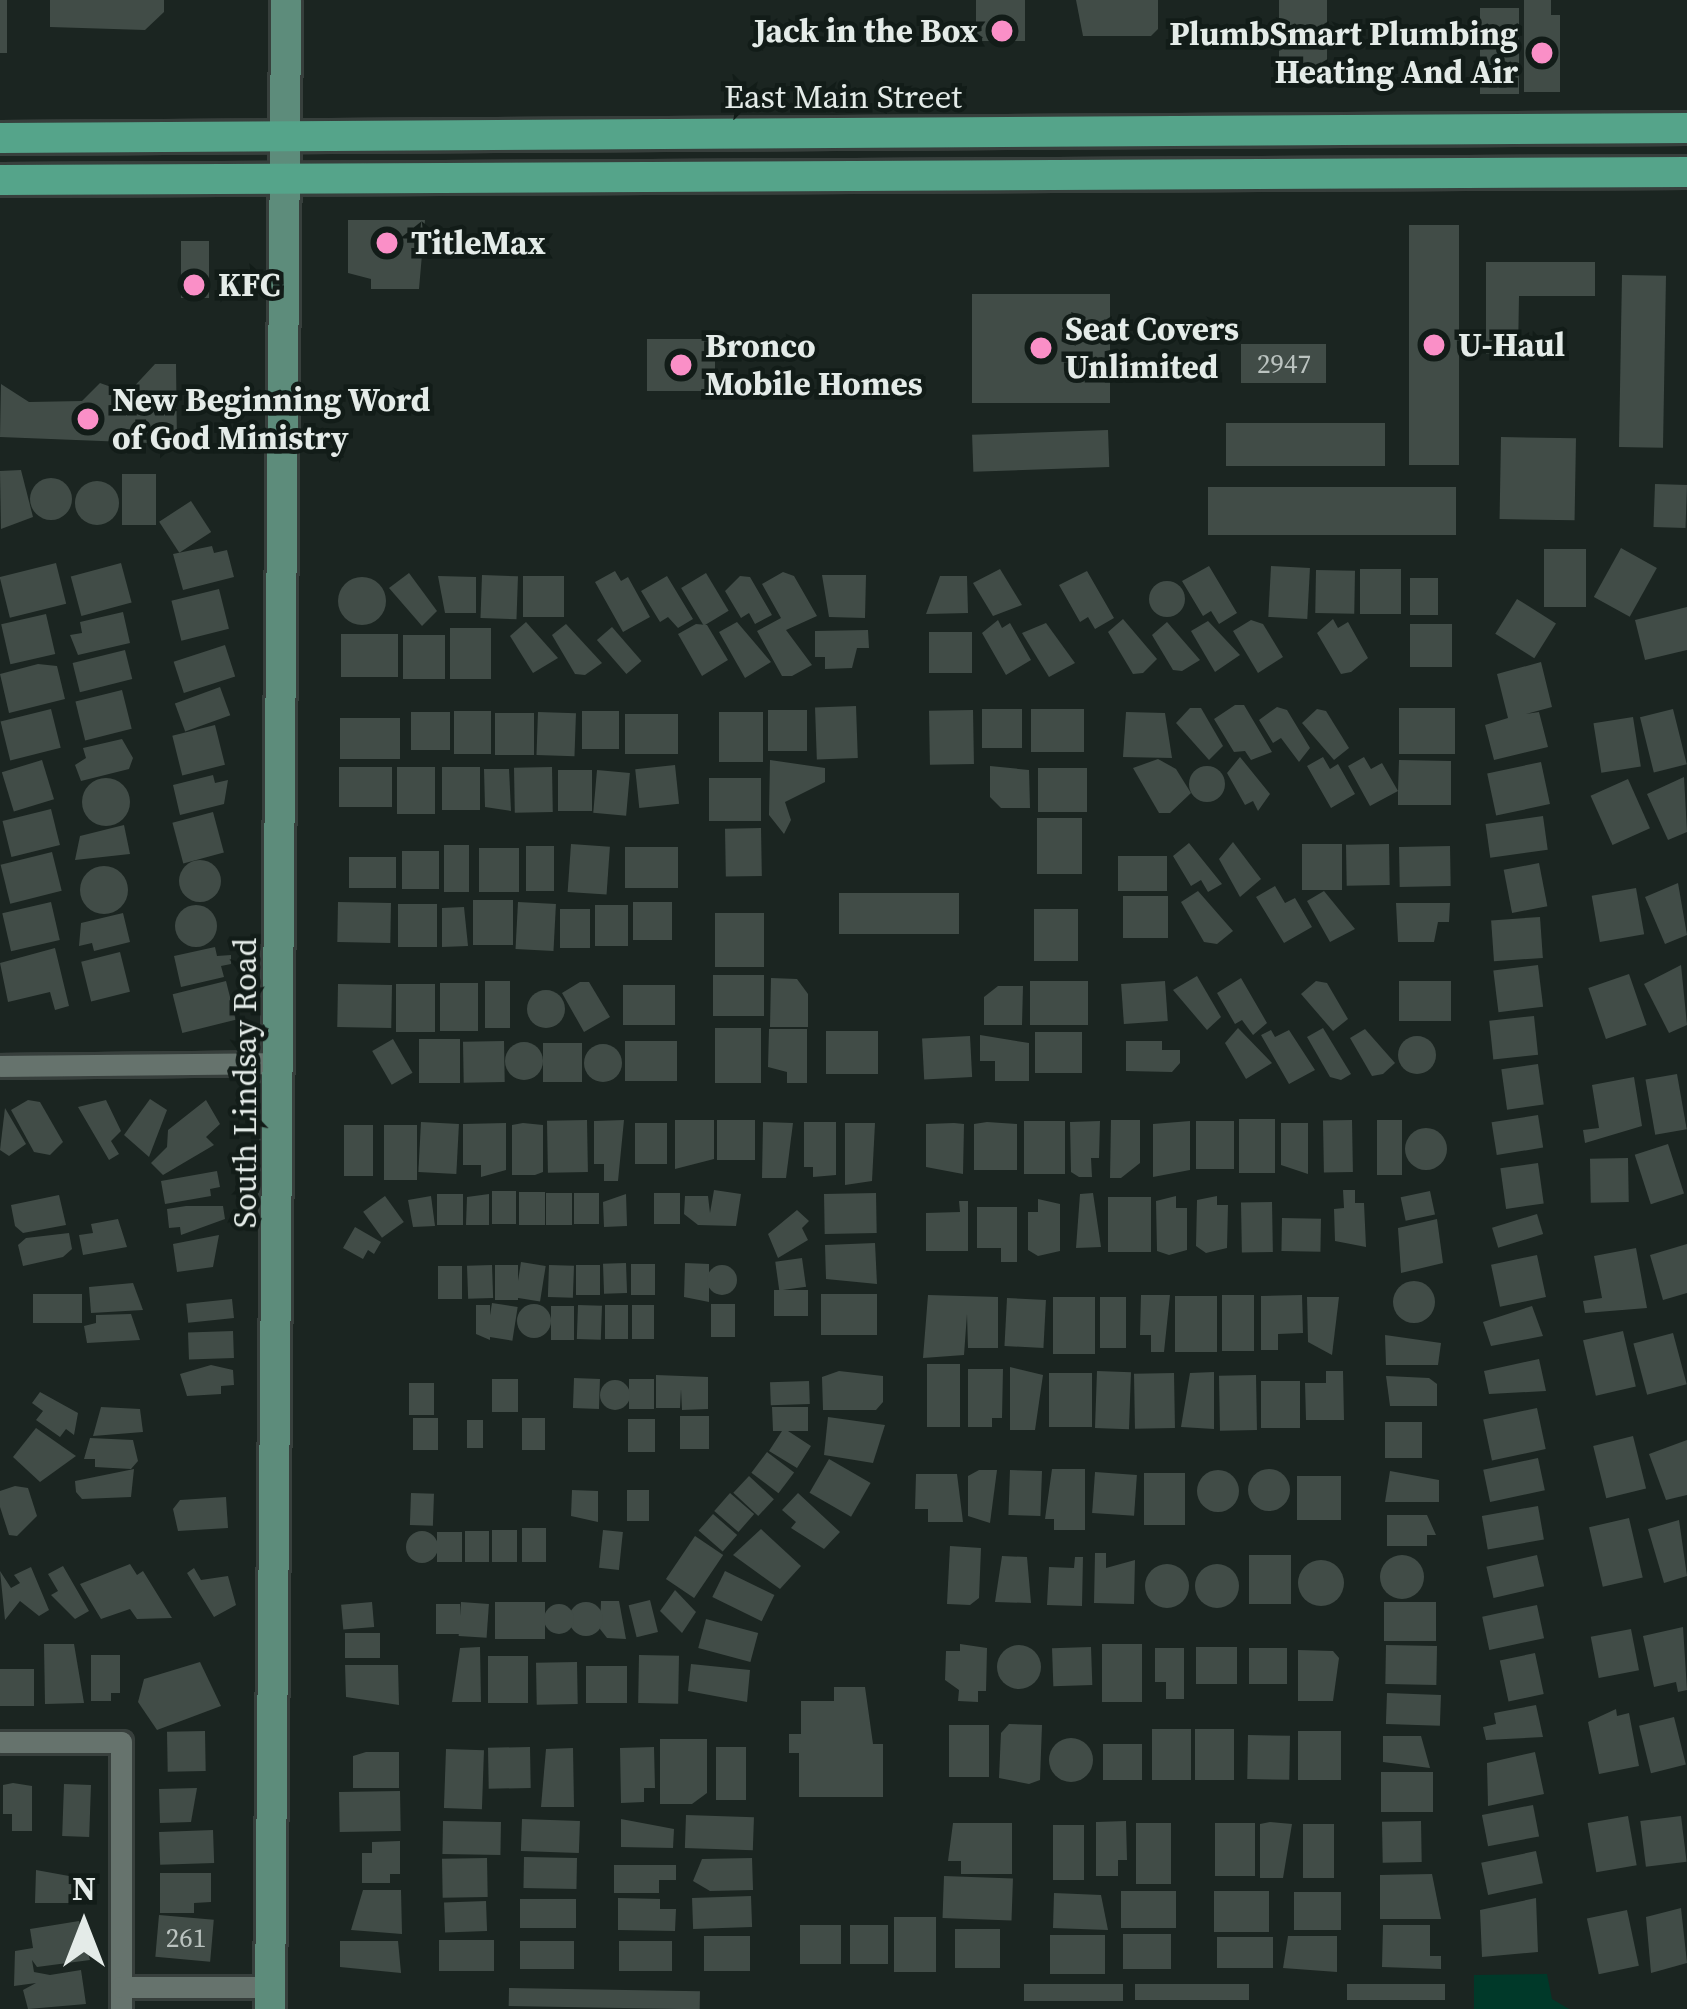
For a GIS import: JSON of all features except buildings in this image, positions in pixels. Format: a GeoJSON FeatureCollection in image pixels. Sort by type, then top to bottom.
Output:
{"type":"FeatureCollection","features":[{"type":"Feature","properties":{"kind":"main road","name":"South Lindsay Road"},"geometry":{"type":"LineString","coordinates":[[270,1998],[286,0]]}},
{"type":"Feature","properties":{"kind":"main road","name":"East Main Street"},"geometry":{"type":"LineString","coordinates":[[0,180],[285,158],[1687,128]]}},
{"type":"Feature","properties":{"kind":"main road","name":"East Main Street"},"geometry":{"type":"LineString","coordinates":[[0,138],[285,158],[1687,172]]}},
{"type":"Feature","properties":{"kind":"street"},"geometry":{"type":"LineString","coordinates":[[0,1066],[281,1064]]}},
{"type":"Feature","properties":{"kind":"street"},"geometry":{"type":"LineString","coordinates":[[0,1742],[121,1742],[121,1998],[270,1998]]}},
{"type":"Feature","properties":{"kind":"green space"},"geometry":{"type":"Polygon","coordinates":[[[1547,1974],[1552,1999],[1569,2009],[1474,2009],[1474,1975],[1547,1974]]]}},
{"type":"Feature","properties":{"kind":"place","name":"Jack in the Box"},"geometry":{"type":"Point","coordinates":[1002,31]}},
{"type":"Feature","properties":{"kind":"place","name":"PlumbSmart Plumbing Heating And Air"},"geometry":{"type":"Point","coordinates":[1542,53]}},
{"type":"Feature","properties":{"kind":"place","name":"TitleMax"},"geometry":{"type":"Point","coordinates":[387,243]}},
{"type":"Feature","properties":{"kind":"place","name":"KFC"},"geometry":{"type":"Point","coordinates":[194,285]}},
{"type":"Feature","properties":{"kind":"place","name":"U-Haul"},"geometry":{"type":"Point","coordinates":[1434,345]}},
{"type":"Feature","properties":{"kind":"place","name":"Seat Covers Unlimited"},"geometry":{"type":"Point","coordinates":[1041,348]}},
{"type":"Feature","properties":{"kind":"place","name":"Bronco Mobile Homes"},"geometry":{"type":"Point","coordinates":[681,365]}},
{"type":"Feature","properties":{"kind":"place","name":"New Beginning Word of God Ministry"},"geometry":{"type":"Point","coordinates":[88,419]}}]}
